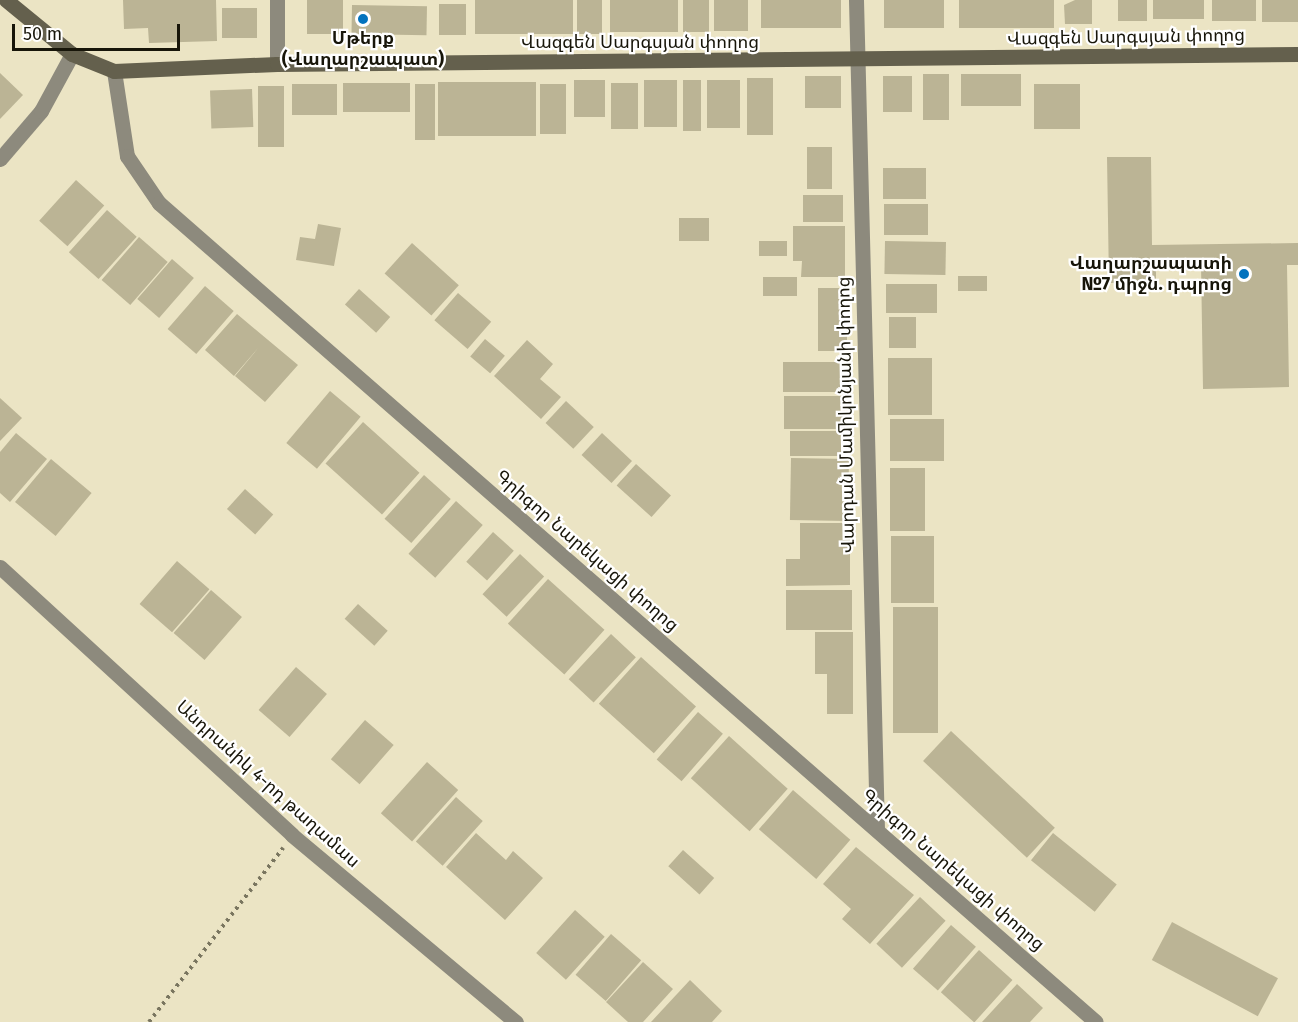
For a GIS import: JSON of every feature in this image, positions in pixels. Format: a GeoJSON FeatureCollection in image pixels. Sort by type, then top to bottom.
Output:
{"type":"FeatureCollection","features":[{"type":"Feature","properties":{"kind":"street","name":"Վազգեն Սարգսյան փողոց"},"geometry":{"type":"LineString","coordinates":[[6,0],[72,54],[114,71],[277,64],[857,61],[1298,54]]}},
{"type":"Feature","properties":{"kind":"street"},"geometry":{"type":"LineString","coordinates":[[277,0],[277,64]]}},
{"type":"Feature","properties":{"kind":"street","name":"Վարդան Մամիկոնյանի փողոց"},"geometry":{"type":"LineString","coordinates":[[856,0],[877,830]]}},
{"type":"Feature","properties":{"kind":"street"},"geometry":{"type":"LineString","coordinates":[[0,159],[41,111],[72,54]]}},
{"type":"Feature","properties":{"kind":"street","name":"Գրիգոր Նարեկացի փողոց"},"geometry":{"type":"LineString","coordinates":[[114,71],[127,156],[159,203],[1096,1022]]}},
{"type":"Feature","properties":{"kind":"street","name":"Անդրանիկ 4-րդ թաղամաս"},"geometry":{"type":"LineString","coordinates":[[0,567],[292,836],[516,1022]]}},
{"type":"Feature","properties":{"kind":"path"},"geometry":{"type":"LineString","coordinates":[[149,1022],[292,836]]}},
{"type":"Feature","properties":{"kind":"building"},"geometry":{"type":"Polygon","coordinates":[[[123,0],[216,0],[217,41],[149,43],[148,28],[124,29],[123,0]]]}},
{"type":"Feature","properties":{"kind":"building"},"geometry":{"type":"Polygon","coordinates":[[[307,0],[343,0],[343,34],[307,34],[307,0]]]}},
{"type":"Feature","properties":{"kind":"building"},"geometry":{"type":"Polygon","coordinates":[[[475,0],[573,0],[573,34],[475,34],[475,0]]]}},
{"type":"Feature","properties":{"kind":"building"},"geometry":{"type":"Polygon","coordinates":[[[577,0],[602,0],[602,34],[577,34],[577,0]]]}},
{"type":"Feature","properties":{"kind":"building"},"geometry":{"type":"Polygon","coordinates":[[[610,0],[678,0],[678,32],[610,32],[610,0]]]}},
{"type":"Feature","properties":{"kind":"building"},"geometry":{"type":"Polygon","coordinates":[[[683,0],[709,0],[709,32],[683,32],[683,0]]]}},
{"type":"Feature","properties":{"kind":"building"},"geometry":{"type":"Polygon","coordinates":[[[714,0],[748,0],[748,31],[714,31],[714,0]]]}},
{"type":"Feature","properties":{"kind":"building"},"geometry":{"type":"Polygon","coordinates":[[[761,0],[841,0],[841,28],[761,28],[761,0]]]}},
{"type":"Feature","properties":{"kind":"building"},"geometry":{"type":"Polygon","coordinates":[[[884,0],[944,0],[944,28],[884,28],[884,0]]]}},
{"type":"Feature","properties":{"kind":"building"},"geometry":{"type":"Polygon","coordinates":[[[959,0],[1054,0],[1054,28],[959,28],[959,0]]]}},
{"type":"Feature","properties":{"kind":"building"},"geometry":{"type":"Polygon","coordinates":[[[1075,0],[1092,0],[1092,24],[1065,24],[1064,5],[1075,0]]]}},
{"type":"Feature","properties":{"kind":"building"},"geometry":{"type":"Polygon","coordinates":[[[1118,0],[1147,0],[1147,21],[1118,21],[1118,0]]]}},
{"type":"Feature","properties":{"kind":"building"},"geometry":{"type":"Polygon","coordinates":[[[1153,0],[1204,0],[1204,19],[1153,19],[1153,0]]]}},
{"type":"Feature","properties":{"kind":"building"},"geometry":{"type":"Polygon","coordinates":[[[1212,0],[1256,0],[1256,21],[1212,21],[1212,0]]]}},
{"type":"Feature","properties":{"kind":"building"},"geometry":{"type":"Polygon","coordinates":[[[1262,0],[1298,0],[1298,22],[1262,22],[1262,0]]]}},
{"type":"Feature","properties":{"kind":"building"},"geometry":{"type":"Polygon","coordinates":[[[439,4],[466,4],[466,35],[439,35],[439,4]]]}},
{"type":"Feature","properties":{"kind":"building"},"geometry":{"type":"Polygon","coordinates":[[[352,5],[427,6],[426,35],[351,34],[352,5]]]}},
{"type":"Feature","properties":{"kind":"building"},"geometry":{"type":"Polygon","coordinates":[[[222,8],[257,8],[257,38],[222,38],[222,8]]]}},
{"type":"Feature","properties":{"kind":"building"},"geometry":{"type":"Polygon","coordinates":[[[0,73],[23,95],[0,119],[0,73]]]}},
{"type":"Feature","properties":{"kind":"building"},"geometry":{"type":"Polygon","coordinates":[[[923,74],[949,74],[949,120],[923,120],[923,74]]]}},
{"type":"Feature","properties":{"kind":"building"},"geometry":{"type":"Polygon","coordinates":[[[961,74],[1021,74],[1021,106],[961,106],[961,74]]]}},
{"type":"Feature","properties":{"kind":"building"},"geometry":{"type":"Polygon","coordinates":[[[805,76],[841,76],[841,108],[805,108],[805,76]]]}},
{"type":"Feature","properties":{"kind":"building"},"geometry":{"type":"Polygon","coordinates":[[[883,76],[912,76],[912,112],[883,112],[883,76]]]}},
{"type":"Feature","properties":{"kind":"building"},"geometry":{"type":"Polygon","coordinates":[[[747,78],[773,78],[773,135],[747,135],[747,78]]]}},
{"type":"Feature","properties":{"kind":"building"},"geometry":{"type":"Polygon","coordinates":[[[574,80],[605,80],[605,117],[574,117],[574,80]]]}},
{"type":"Feature","properties":{"kind":"building"},"geometry":{"type":"Polygon","coordinates":[[[644,80],[677,80],[677,127],[644,127],[644,80]]]}},
{"type":"Feature","properties":{"kind":"building"},"geometry":{"type":"Polygon","coordinates":[[[683,80],[701,80],[701,131],[683,131],[683,80]]]}},
{"type":"Feature","properties":{"kind":"building"},"geometry":{"type":"Polygon","coordinates":[[[707,80],[740,80],[740,128],[707,128],[707,80]]]}},
{"type":"Feature","properties":{"kind":"building"},"geometry":{"type":"Polygon","coordinates":[[[438,82],[536,82],[536,136],[438,136],[438,82]]]}},
{"type":"Feature","properties":{"kind":"building"},"geometry":{"type":"Polygon","coordinates":[[[343,83],[410,83],[410,112],[343,112],[343,83]]]}},
{"type":"Feature","properties":{"kind":"building"},"geometry":{"type":"Polygon","coordinates":[[[611,83],[638,83],[638,129],[611,129],[611,83]]]}},
{"type":"Feature","properties":{"kind":"building"},"geometry":{"type":"Polygon","coordinates":[[[292,84],[337,84],[337,115],[292,115],[292,84]]]}},
{"type":"Feature","properties":{"kind":"building"},"geometry":{"type":"Polygon","coordinates":[[[415,84],[435,84],[435,140],[415,140],[415,84]]]}},
{"type":"Feature","properties":{"kind":"building"},"geometry":{"type":"Polygon","coordinates":[[[540,84],[566,84],[566,134],[540,134],[540,84]]]}},
{"type":"Feature","properties":{"kind":"building"},"geometry":{"type":"Polygon","coordinates":[[[1034,84],[1080,84],[1080,129],[1034,129],[1034,84]]]}},
{"type":"Feature","properties":{"kind":"building"},"geometry":{"type":"Polygon","coordinates":[[[258,86],[284,86],[284,147],[258,147],[258,86]]]}},
{"type":"Feature","properties":{"kind":"building"},"geometry":{"type":"Polygon","coordinates":[[[252,89],[253,127],[211,128],[210,90],[252,89]]]}},
{"type":"Feature","properties":{"kind":"building"},"geometry":{"type":"Polygon","coordinates":[[[807,147],[832,147],[832,189],[807,189],[807,147]]]}},
{"type":"Feature","properties":{"kind":"building","name":"Վաղարշապատի №7 միջն. դպրոց"},"geometry":{"type":"Polygon","coordinates":[[[1107,157],[1151,157],[1152,245],[1298,243],[1298,265],[1287,265],[1289,387],[1203,389],[1201,264],[1156,265],[1156,282],[1109,283],[1107,157]]]}},
{"type":"Feature","properties":{"kind":"building"},"geometry":{"type":"Polygon","coordinates":[[[883,168],[926,168],[926,199],[883,199],[883,168]]]}},
{"type":"Feature","properties":{"kind":"building"},"geometry":{"type":"Polygon","coordinates":[[[76,180],[104,205],[67,246],[39,221],[76,180]]]}},
{"type":"Feature","properties":{"kind":"building"},"geometry":{"type":"Polygon","coordinates":[[[803,195],[843,195],[843,222],[803,222],[803,195]]]}},
{"type":"Feature","properties":{"kind":"building"},"geometry":{"type":"Polygon","coordinates":[[[884,204],[928,204],[928,235],[884,235],[884,204]]]}},
{"type":"Feature","properties":{"kind":"building"},"geometry":{"type":"Polygon","coordinates":[[[107,210],[137,237],[99,279],[69,252],[107,210]]]}},
{"type":"Feature","properties":{"kind":"building"},"geometry":{"type":"Polygon","coordinates":[[[679,218],[709,218],[709,241],[679,241],[679,218]]]}},
{"type":"Feature","properties":{"kind":"building"},"geometry":{"type":"Polygon","coordinates":[[[318,224],[341,228],[334,266],[296,260],[300,237],[315,239],[318,224]]]}},
{"type":"Feature","properties":{"kind":"building"},"geometry":{"type":"Polygon","coordinates":[[[793,226],[845,226],[845,277],[801,277],[802,261],[793,261],[793,226]]]}},
{"type":"Feature","properties":{"kind":"building"},"geometry":{"type":"Polygon","coordinates":[[[139,237],[168,262],[130,305],[102,280],[139,237]]]}},
{"type":"Feature","properties":{"kind":"building"},"geometry":{"type":"Polygon","coordinates":[[[759,241],[787,241],[787,256],[759,256],[759,241]]]}},
{"type":"Feature","properties":{"kind":"building"},"geometry":{"type":"Polygon","coordinates":[[[885,241],[946,242],[945,275],[884,274],[885,241]]]}},
{"type":"Feature","properties":{"kind":"building"},"geometry":{"type":"Polygon","coordinates":[[[412,243],[459,285],[431,316],[385,273],[412,243]]]}},
{"type":"Feature","properties":{"kind":"building"},"geometry":{"type":"Polygon","coordinates":[[[172,259],[194,278],[159,318],[137,299],[172,259]]]}},
{"type":"Feature","properties":{"kind":"building"},"geometry":{"type":"Polygon","coordinates":[[[958,276],[987,276],[987,291],[958,291],[958,276]]]}},
{"type":"Feature","properties":{"kind":"building"},"geometry":{"type":"Polygon","coordinates":[[[763,277],[797,277],[797,296],[763,296],[763,277]]]}},
{"type":"Feature","properties":{"kind":"building"},"geometry":{"type":"Polygon","coordinates":[[[886,284],[937,284],[937,313],[886,313],[886,284]]]}},
{"type":"Feature","properties":{"kind":"building"},"geometry":{"type":"Polygon","coordinates":[[[205,286],[234,311],[196,354],[168,329],[205,286]]]}},
{"type":"Feature","properties":{"kind":"building"},"geometry":{"type":"Polygon","coordinates":[[[818,288],[847,288],[847,351],[818,351],[818,288]]]}},
{"type":"Feature","properties":{"kind":"building"},"geometry":{"type":"Polygon","coordinates":[[[359,289],[390,317],[376,333],[345,305],[359,289]]]}},
{"type":"Feature","properties":{"kind":"building"},"geometry":{"type":"Polygon","coordinates":[[[458,293],[491,322],[468,349],[434,320],[458,293]]]}},
{"type":"Feature","properties":{"kind":"building"},"geometry":{"type":"Polygon","coordinates":[[[237,314],[298,365],[265,402],[235,376],[259,347],[234,376],[205,350],[237,314]]]}},
{"type":"Feature","properties":{"kind":"building"},"geometry":{"type":"Polygon","coordinates":[[[889,317],[916,317],[916,348],[889,348],[889,317]]]}},
{"type":"Feature","properties":{"kind":"building"},"geometry":{"type":"Polygon","coordinates":[[[485,339],[505,356],[490,373],[470,357],[485,339]]]}},
{"type":"Feature","properties":{"kind":"building"},"geometry":{"type":"Polygon","coordinates":[[[527,340],[553,364],[540,379],[561,397],[541,419],[494,376],[527,340]]]}},
{"type":"Feature","properties":{"kind":"building"},"geometry":{"type":"Polygon","coordinates":[[[888,358],[932,358],[932,415],[888,415],[888,358]]]}},
{"type":"Feature","properties":{"kind":"building"},"geometry":{"type":"Polygon","coordinates":[[[783,362],[848,362],[848,392],[783,392],[783,362]]]}},
{"type":"Feature","properties":{"kind":"building"},"geometry":{"type":"Polygon","coordinates":[[[330,391],[361,417],[317,469],[286,443],[330,391]]]}},
{"type":"Feature","properties":{"kind":"building"},"geometry":{"type":"Polygon","coordinates":[[[784,396],[845,396],[845,429],[784,429],[784,396]]]}},
{"type":"Feature","properties":{"kind":"building"},"geometry":{"type":"Polygon","coordinates":[[[0,398],[22,418],[0,441],[0,398]]]}},
{"type":"Feature","properties":{"kind":"building"},"geometry":{"type":"Polygon","coordinates":[[[566,401],[594,427],[573,449],[546,423],[566,401]]]}},
{"type":"Feature","properties":{"kind":"building"},"geometry":{"type":"Polygon","coordinates":[[[890,419],[944,419],[944,461],[890,461],[890,419]]]}},
{"type":"Feature","properties":{"kind":"building"},"geometry":{"type":"Polygon","coordinates":[[[363,422],[419,473],[382,514],[326,464],[363,422]]]}},
{"type":"Feature","properties":{"kind":"building"},"geometry":{"type":"Polygon","coordinates":[[[790,431],[847,431],[847,456],[790,456],[790,431]]]}},
{"type":"Feature","properties":{"kind":"building"},"geometry":{"type":"Polygon","coordinates":[[[16,433],[47,459],[10,502],[0,493],[0,452],[16,433]]]}},
{"type":"Feature","properties":{"kind":"building"},"geometry":{"type":"Polygon","coordinates":[[[602,433],[632,461],[612,483],[582,455],[602,433]]]}},
{"type":"Feature","properties":{"kind":"building"},"geometry":{"type":"Polygon","coordinates":[[[791,458],[849,459],[848,521],[790,520],[791,458]]]}},
{"type":"Feature","properties":{"kind":"building"},"geometry":{"type":"Polygon","coordinates":[[[51,459],[92,493],[56,536],[15,502],[51,459]]]}},
{"type":"Feature","properties":{"kind":"building"},"geometry":{"type":"Polygon","coordinates":[[[636,464],[671,495],[652,517],[617,486],[636,464]]]}},
{"type":"Feature","properties":{"kind":"building"},"geometry":{"type":"Polygon","coordinates":[[[890,468],[925,468],[925,531],[890,531],[890,468]]]}},
{"type":"Feature","properties":{"kind":"building"},"geometry":{"type":"Polygon","coordinates":[[[424,475],[451,499],[411,543],[385,519],[424,475]]]}},
{"type":"Feature","properties":{"kind":"building"},"geometry":{"type":"Polygon","coordinates":[[[245,489],[273,514],[255,534],[227,509],[245,489]]]}},
{"type":"Feature","properties":{"kind":"building"},"geometry":{"type":"Polygon","coordinates":[[[456,501],[483,525],[435,578],[408,554],[456,501]]]}},
{"type":"Feature","properties":{"kind":"building"},"geometry":{"type":"Polygon","coordinates":[[[800,523],[850,523],[850,585],[786,586],[786,559],[800,559],[800,523]]]}},
{"type":"Feature","properties":{"kind":"building"},"geometry":{"type":"Polygon","coordinates":[[[493,532],[514,551],[487,580],[466,562],[493,532]]]}},
{"type":"Feature","properties":{"kind":"building"},"geometry":{"type":"Polygon","coordinates":[[[891,536],[934,536],[934,603],[891,603],[891,536]]]}},
{"type":"Feature","properties":{"kind":"building"},"geometry":{"type":"Polygon","coordinates":[[[520,554],[544,577],[507,617],[482,594],[520,554]]]}},
{"type":"Feature","properties":{"kind":"building"},"geometry":{"type":"Polygon","coordinates":[[[177,561],[209,589],[172,632],[140,604],[177,561]]]}},
{"type":"Feature","properties":{"kind":"building"},"geometry":{"type":"Polygon","coordinates":[[[548,579],[604,630],[564,674],[508,624],[548,579]]]}},
{"type":"Feature","properties":{"kind":"building"},"geometry":{"type":"Polygon","coordinates":[[[211,590],[242,617],[205,660],[174,633],[211,590]]]}},
{"type":"Feature","properties":{"kind":"building"},"geometry":{"type":"Polygon","coordinates":[[[786,590],[852,590],[852,630],[786,630],[786,590]]]}},
{"type":"Feature","properties":{"kind":"building"},"geometry":{"type":"Polygon","coordinates":[[[358,604],[388,631],[374,646],[345,619],[358,604]]]}},
{"type":"Feature","properties":{"kind":"building"},"geometry":{"type":"Polygon","coordinates":[[[893,607],[938,607],[938,733],[893,733],[893,607]]]}},
{"type":"Feature","properties":{"kind":"building"},"geometry":{"type":"Polygon","coordinates":[[[815,632],[853,632],[853,714],[827,714],[827,674],[815,674],[815,632]]]}},
{"type":"Feature","properties":{"kind":"building"},"geometry":{"type":"Polygon","coordinates":[[[611,634],[636,657],[594,703],[569,679],[611,634]]]}},
{"type":"Feature","properties":{"kind":"building"},"geometry":{"type":"Polygon","coordinates":[[[641,657],[696,707],[654,753],[599,704],[641,657]]]}},
{"type":"Feature","properties":{"kind":"building"},"geometry":{"type":"Polygon","coordinates":[[[296,667],[327,694],[290,737],[259,710],[296,667]]]}},
{"type":"Feature","properties":{"kind":"building"},"geometry":{"type":"Polygon","coordinates":[[[698,712],[723,734],[682,781],[657,760],[698,712]]]}},
{"type":"Feature","properties":{"kind":"building"},"geometry":{"type":"Polygon","coordinates":[[[365,720],[394,745],[360,784],[331,759],[365,720]]]}},
{"type":"Feature","properties":{"kind":"building"},"geometry":{"type":"Polygon","coordinates":[[[951,731],[1055,828],[1027,858],[923,761],[951,731]]]}},
{"type":"Feature","properties":{"kind":"building"},"geometry":{"type":"Polygon","coordinates":[[[729,736],[788,789],[750,831],[691,778],[729,736]]]}},
{"type":"Feature","properties":{"kind":"building"},"geometry":{"type":"Polygon","coordinates":[[[427,762],[458,790],[412,841],[381,813],[427,762]]]}},
{"type":"Feature","properties":{"kind":"building"},"geometry":{"type":"Polygon","coordinates":[[[793,790],[850,840],[816,879],[759,829],[793,790]]]}},
{"type":"Feature","properties":{"kind":"building"},"geometry":{"type":"Polygon","coordinates":[[[456,797],[483,821],[443,866],[416,842],[456,797]]]}},
{"type":"Feature","properties":{"kind":"building"},"geometry":{"type":"Polygon","coordinates":[[[476,833],[506,860],[513,851],[543,878],[505,920],[446,867],[476,833]]]}},
{"type":"Feature","properties":{"kind":"building"},"geometry":{"type":"Polygon","coordinates":[[[1053,833],[1117,885],[1095,912],[1031,860],[1053,833]]]}},
{"type":"Feature","properties":{"kind":"building"},"geometry":{"type":"Polygon","coordinates":[[[856,847],[914,895],[870,944],[842,919],[851,909],[823,884],[856,847]]]}},
{"type":"Feature","properties":{"kind":"building"},"geometry":{"type":"Polygon","coordinates":[[[683,850],[714,878],[699,894],[668,866],[683,850]]]}},
{"type":"Feature","properties":{"kind":"building"},"geometry":{"type":"Polygon","coordinates":[[[920,897],[946,921],[902,968],[876,944],[920,897]]]}},
{"type":"Feature","properties":{"kind":"building"},"geometry":{"type":"Polygon","coordinates":[[[575,910],[605,937],[566,980],[536,953],[575,910]]]}},
{"type":"Feature","properties":{"kind":"building"},"geometry":{"type":"Polygon","coordinates":[[[1172,922],[1278,978],[1258,1016],[1152,960],[1172,922]]]}},
{"type":"Feature","properties":{"kind":"building"},"geometry":{"type":"Polygon","coordinates":[[[951,925],[976,947],[938,990],[913,969],[951,925]]]}},
{"type":"Feature","properties":{"kind":"building"},"geometry":{"type":"Polygon","coordinates":[[[611,934],[641,960],[606,1001],[576,975],[611,934]]]}},
{"type":"Feature","properties":{"kind":"building"},"geometry":{"type":"Polygon","coordinates":[[[979,950],[1012,980],[975,1022],[941,992],[979,950]]]}},
{"type":"Feature","properties":{"kind":"building"},"geometry":{"type":"Polygon","coordinates":[[[643,962],[673,989],[643,1022],[628,1022],[606,1002],[643,962]]]}},
{"type":"Feature","properties":{"kind":"building"},"geometry":{"type":"Polygon","coordinates":[[[690,980],[722,1011],[712,1022],[651,1022],[690,980]]]}},
{"type":"Feature","properties":{"kind":"building"},"geometry":{"type":"Polygon","coordinates":[[[1017,984],[1043,1008],[1030,1022],[982,1022],[1017,984]]]}},
{"type":"Feature","properties":{"kind":"place","name":"Մթերք (Վաղարշապատ)"},"geometry":{"type":"Point","coordinates":[363,19]}},
{"type":"Feature","properties":{"kind":"place","name":"Վաղարշապատի №7 միջն. դպրոց"},"geometry":{"type":"Point","coordinates":[1244,274]}}]}
